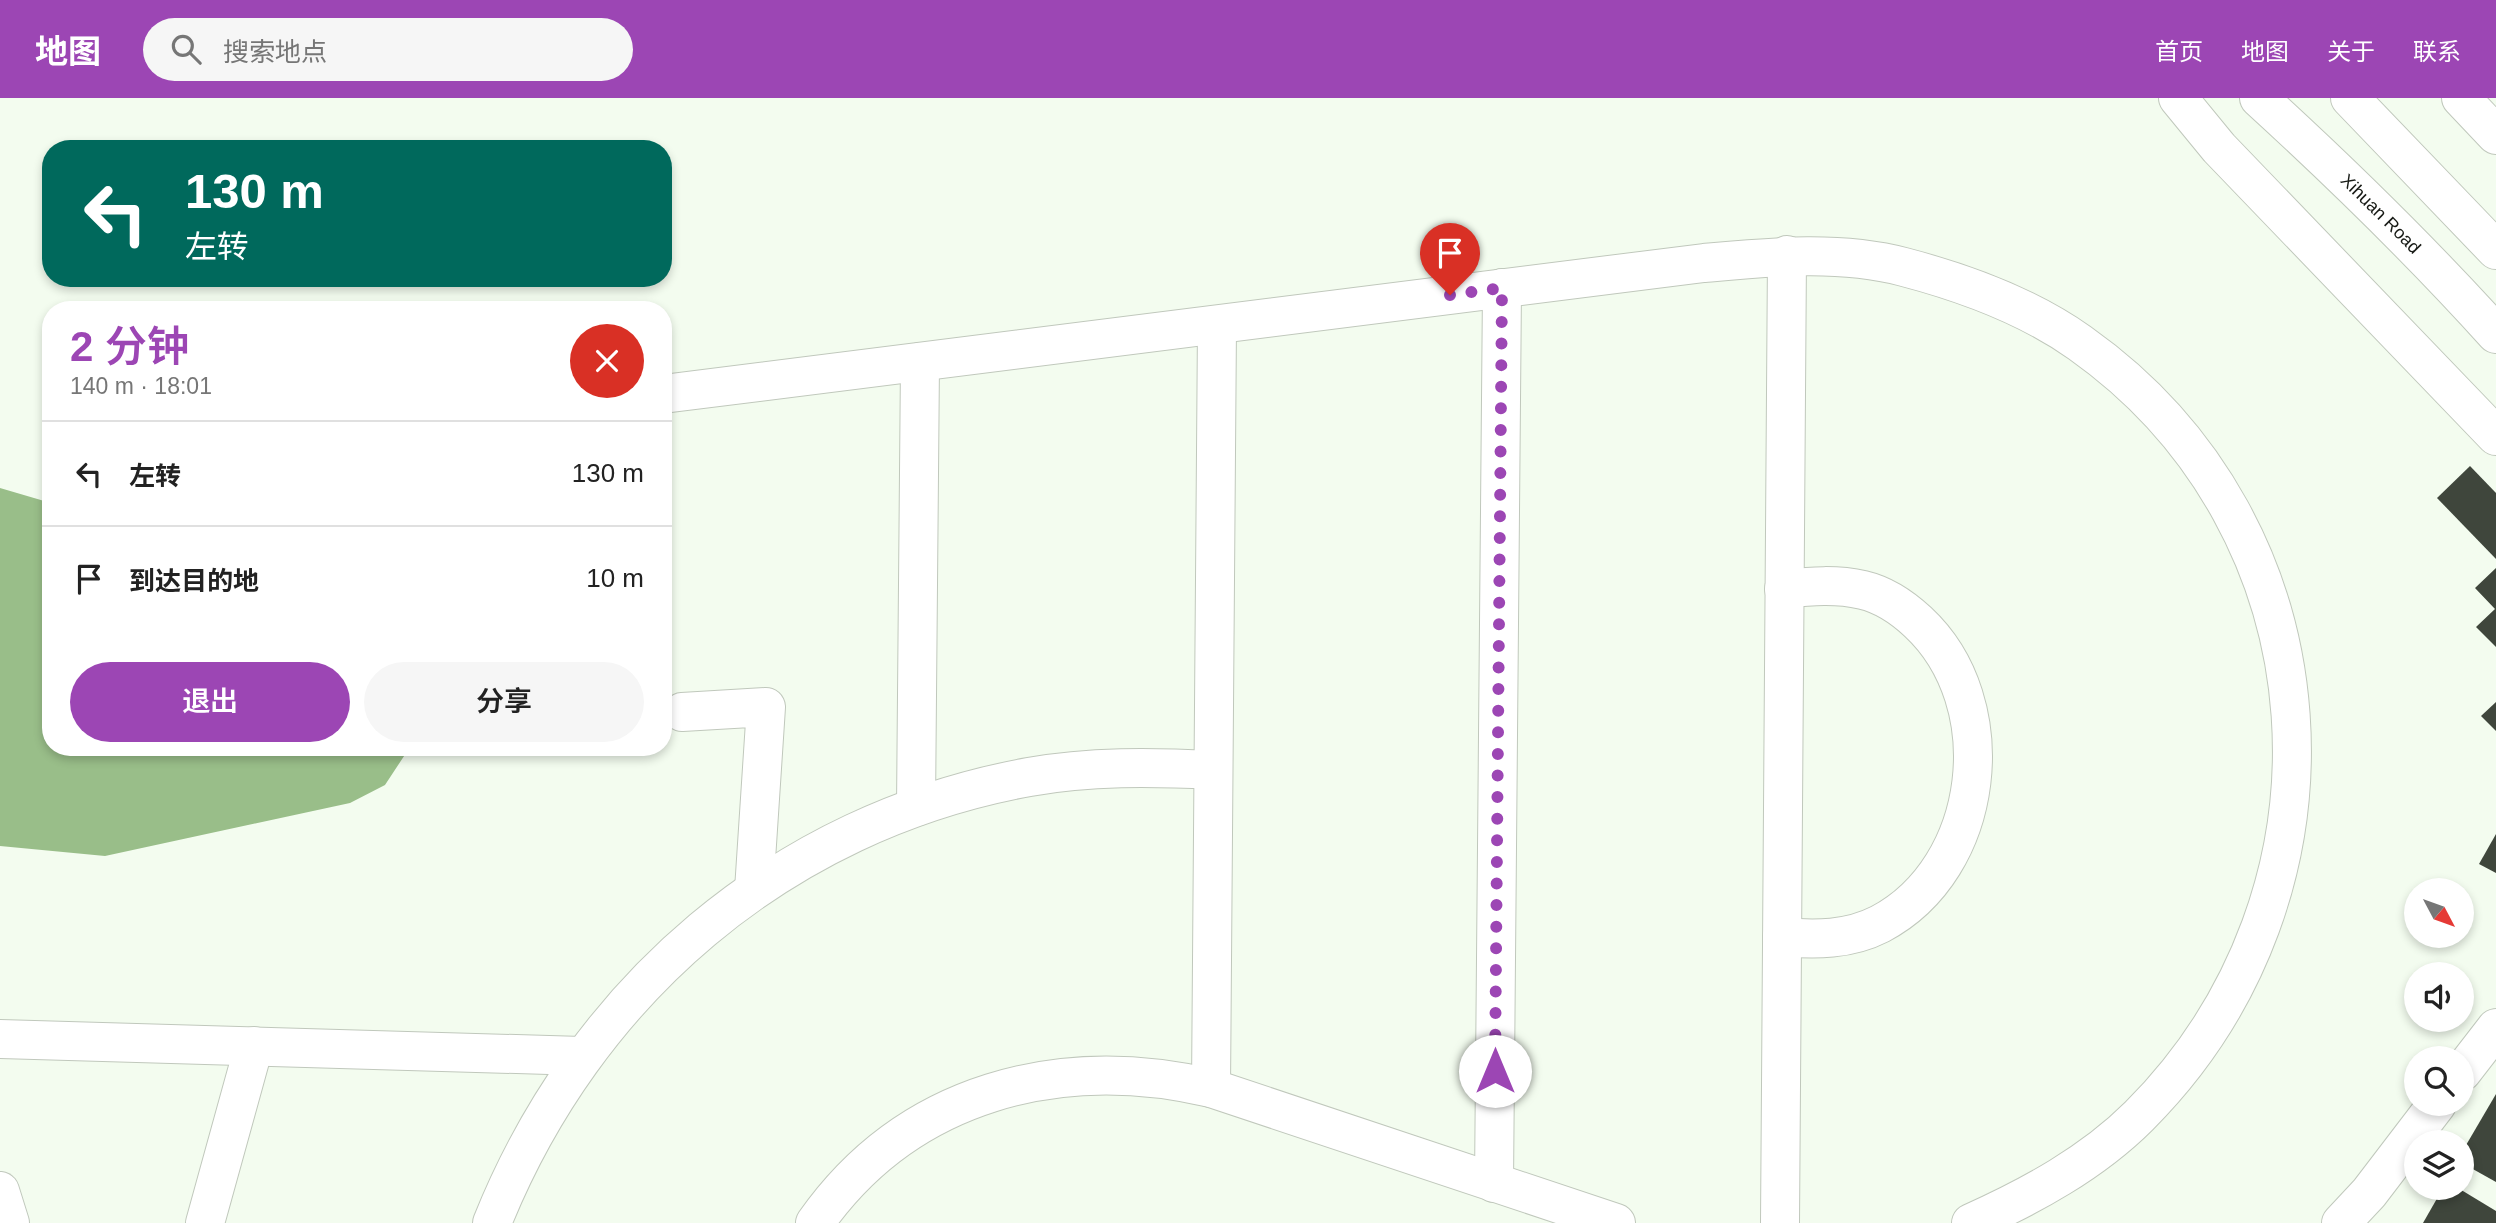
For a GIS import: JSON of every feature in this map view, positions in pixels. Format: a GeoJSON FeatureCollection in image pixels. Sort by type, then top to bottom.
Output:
{"type":"FeatureCollection","features":[{"type":"Feature","properties":{"kind":"main road"},"geometry":{"type":"LineString","coordinates":[[2178,98],[2219,148],[2496,436]]}},
{"type":"Feature","properties":{"kind":"main road","name":"Xihuan Road"},"geometry":{"type":"LineString","coordinates":[[2259,98],[2333,166],[2440,272],[2496,334]]}},
{"type":"Feature","properties":{"kind":"main road"},"geometry":{"type":"LineString","coordinates":[[2350,98],[2496,250]]}},
{"type":"Feature","properties":{"kind":"main road"},"geometry":{"type":"LineString","coordinates":[[2461,98],[2496,135]]}},
{"type":"Feature","properties":{"kind":"main road"},"geometry":{"type":"LineString","coordinates":[[1780,1223],[1787,255]]}},
{"type":"Feature","properties":{"kind":"main road"},"geometry":{"type":"LineString","coordinates":[[672,393],[1502,288],[1787,255],[1900,266],[1994,295],[2080,343],[2155,406],[2216,484],[2260,571],[2287,666],[2294,764],[2282,862],[2251,956],[2203,1042],[2138,1117],[2061,1178],[1971,1223]]}},
{"type":"Feature","properties":{"kind":"main road"},"geometry":{"type":"LineString","coordinates":[[1494,1183],[1502,288]]}},
{"type":"Feature","properties":{"kind":"main road"},"geometry":{"type":"LineString","coordinates":[[1211,1088],[1217,325]]}},
{"type":"Feature","properties":{"kind":"main road"},"geometry":{"type":"LineString","coordinates":[[916,807],[920,362]]}},
{"type":"Feature","properties":{"kind":"main road"},"geometry":{"type":"LineString","coordinates":[[1782,937],[1815,940],[1847,936],[1879,925],[1907,907],[1931,884],[1949,856],[1970,795],[1974,763],[1966,701],[1955,671],[1933,636],[1903,608],[1866,591],[1825,584],[1784,589]]}},
{"type":"Feature","properties":{"kind":"main road"},"geometry":{"type":"LineString","coordinates":[[682,712],[766,707],[754,890]]}},
{"type":"Feature","properties":{"kind":"main road"},"geometry":{"type":"LineString","coordinates":[[492,1223],[529,1141],[582,1056],[645,982],[693,936],[754,890],[800,860],[855,832],[916,807],[970,790],[1030,777],[1091,769],[1152,767],[1213,770]]}},
{"type":"Feature","properties":{"kind":"main road"},"geometry":{"type":"LineString","coordinates":[[2474,1056],[2496,1028]]}},
{"type":"Feature","properties":{"kind":"main road"},"geometry":{"type":"LineString","coordinates":[[0,1039],[582,1056]]}},
{"type":"Feature","properties":{"kind":"main road"},"geometry":{"type":"LineString","coordinates":[[205,1223],[254,1046]]}},
{"type":"Feature","properties":{"kind":"main road"},"geometry":{"type":"LineString","coordinates":[[815,1223],[845,1186],[878,1156],[942,1114],[993,1092],[1036,1080],[1080,1074],[1168,1078],[1211,1088],[1616,1223]]}},
{"type":"Feature","properties":{"kind":"main road"},"geometry":{"type":"LineString","coordinates":[[2341,1223],[2369,1194],[2428,1116]]}},
{"type":"Feature","properties":{"kind":"main road"},"geometry":{"type":"LineString","coordinates":[[0,1191],[10,1223]]}},
{"type":"Feature","properties":{"kind":"shaded area"},"geometry":{"type":"Polygon","coordinates":[[[0,488],[42,500],[42,756],[404,756],[385,785],[350,803],[105,856],[0,846],[0,488]]]}},
{"type":"Feature","properties":{"kind":"building"},"geometry":{"type":"Polygon","coordinates":[[[2470,466],[2496,493],[2496,559],[2437,498],[2470,466]]]}},
{"type":"Feature","properties":{"kind":"building"},"geometry":{"type":"Polygon","coordinates":[[[2496,568],[2496,647],[2476,627],[2495,609],[2475,588],[2496,568]]]}},
{"type":"Feature","properties":{"kind":"building"},"geometry":{"type":"Polygon","coordinates":[[[2496,702],[2496,731],[2481,716],[2496,702]]]}},
{"type":"Feature","properties":{"kind":"building"},"geometry":{"type":"Polygon","coordinates":[[[2496,834],[2496,873],[2479,864],[2496,834]]]}},
{"type":"Feature","properties":{"kind":"building"},"geometry":{"type":"Polygon","coordinates":[[[2496,1094],[2496,1182],[2474,1170],[2474,1132],[2496,1094]]]}},
{"type":"Feature","properties":{"kind":"building"},"geometry":{"type":"Polygon","coordinates":[[[2474,1198],[2496,1211],[2496,1223],[2423,1223],[2436,1200],[2474,1200],[2474,1198]]]}},
{"type":"Feature","properties":{"kind":"route"},"geometry":{"type":"LineString","coordinates":[[1450,295],[1502,288],[1495,1071]]}}]}
